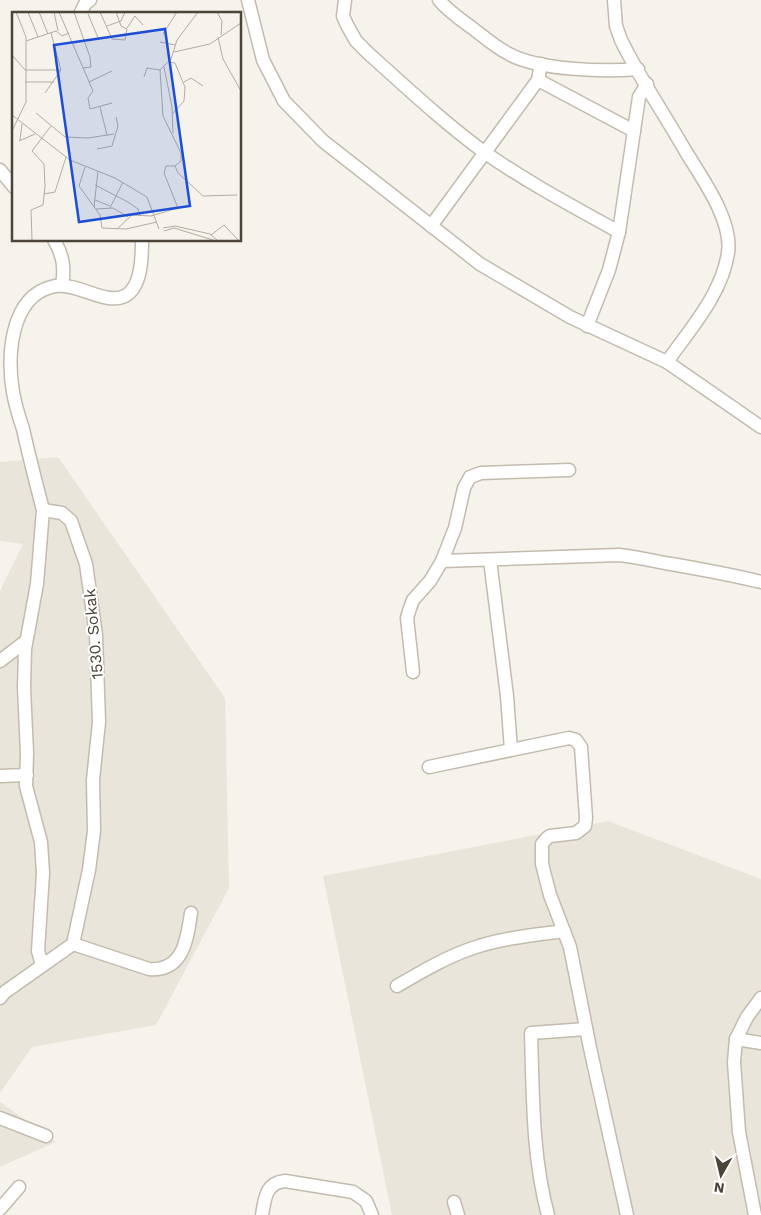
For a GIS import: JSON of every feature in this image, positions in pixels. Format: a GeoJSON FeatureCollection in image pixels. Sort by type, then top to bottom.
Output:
{"type":"FeatureCollection","features":[{"type":"Feature","properties":{"kind":"street"},"geometry":{"type":"LineString","coordinates":[[81,12],[85,4],[90,0]]}},
{"type":"Feature","properties":{"kind":"street"},"geometry":{"type":"LineString","coordinates":[[248,0],[263,60],[284,101],[323,140],[480,264],[587,326],[667,362],[761,427]]}},
{"type":"Feature","properties":{"kind":"street"},"geometry":{"type":"LineString","coordinates":[[344,0],[343,16],[352,34],[362,47],[453,128],[486,152],[580,212],[619,232]]}},
{"type":"Feature","properties":{"kind":"street"},"geometry":{"type":"LineString","coordinates":[[439,0],[446,8],[508,54],[522,60],[600,70],[638,69]]}},
{"type":"Feature","properties":{"kind":"street"},"geometry":{"type":"LineString","coordinates":[[614,0],[616,26],[626,51],[701,177],[725,225],[728,239],[728,252],[724,268],[712,297],[667,362]]}},
{"type":"Feature","properties":{"kind":"street"},"geometry":{"type":"LineString","coordinates":[[431,226],[538,80],[542,64]]}},
{"type":"Feature","properties":{"kind":"street"},"geometry":{"type":"LineString","coordinates":[[538,80],[634,131]]}},
{"type":"Feature","properties":{"kind":"street"},"geometry":{"type":"LineString","coordinates":[[587,326],[609,270],[619,232],[639,98],[646,84]]}},
{"type":"Feature","properties":{"kind":"street"},"geometry":{"type":"LineString","coordinates":[[0,170],[12,185]]}},
{"type":"Feature","properties":{"kind":"street"},"geometry":{"type":"LineString","coordinates":[[54,241],[63,260],[64,273],[62,285]]}},
{"type":"Feature","properties":{"kind":"street"},"geometry":{"type":"LineString","coordinates":[[42,965],[38,951],[43,874],[41,842],[26,786],[24,688],[26,641],[37,584],[43,510],[13,391],[13,334],[20,311],[29,299],[40,291],[62,285],[104,297],[124,297],[130,292],[138,276],[142,241]]}},
{"type":"Feature","properties":{"kind":"street"},"geometry":{"type":"LineString","coordinates":[[413,672],[408,613],[413,600],[430,581],[442,562],[455,528],[464,488],[470,477],[480,473],[569,470]]}},
{"type":"Feature","properties":{"kind":"street","name":"1530. Sokak"},"geometry":{"type":"LineString","coordinates":[[43,510],[62,514],[71,521],[86,564],[96,634],[99,722],[93,780],[94,831],[89,870],[72,944]]}},
{"type":"Feature","properties":{"kind":"street"},"geometry":{"type":"LineString","coordinates":[[442,562],[619,555],[647,558],[675,565],[721,572],[761,582]]}},
{"type":"Feature","properties":{"kind":"street"},"geometry":{"type":"LineString","coordinates":[[490,560],[506,687],[511,750]]}},
{"type":"Feature","properties":{"kind":"street"},"geometry":{"type":"LineString","coordinates":[[0,661],[26,641]]}},
{"type":"Feature","properties":{"kind":"street"},"geometry":{"type":"LineString","coordinates":[[429,767],[569,738],[576,740],[581,747],[585,826],[576,833],[550,836],[544,840],[541,848],[542,864],[550,895],[570,946],[586,1030],[627,1215]]}},
{"type":"Feature","properties":{"kind":"street"},"geometry":{"type":"LineString","coordinates":[[0,776],[26,776]]}},
{"type":"Feature","properties":{"kind":"street"},"geometry":{"type":"LineString","coordinates":[[2,994],[72,944],[149,970],[161,969],[173,963],[183,949],[186,943],[191,913]]}},
{"type":"Feature","properties":{"kind":"street"},"geometry":{"type":"LineString","coordinates":[[396,986],[447,958],[474,948],[501,940],[564,931]]}},
{"type":"Feature","properties":{"kind":"street"},"geometry":{"type":"LineString","coordinates":[[755,1215],[736,1109],[734,1062],[736,1040],[747,1017],[761,998]]}},
{"type":"Feature","properties":{"kind":"street"},"geometry":{"type":"LineString","coordinates":[[548,1215],[538,1167],[533,1101],[531,1033],[586,1030]]}},
{"type":"Feature","properties":{"kind":"street"},"geometry":{"type":"LineString","coordinates":[[736,1040],[761,1043]]}},
{"type":"Feature","properties":{"kind":"street"},"geometry":{"type":"LineString","coordinates":[[0,1118],[46,1136]]}},
{"type":"Feature","properties":{"kind":"street"},"geometry":{"type":"LineString","coordinates":[[262,1215],[265,1196],[269,1188],[276,1183],[285,1181],[358,1194],[366,1201],[372,1215]]}},
{"type":"Feature","properties":{"kind":"street"},"geometry":{"type":"LineString","coordinates":[[0,1209],[19,1187]]}},
{"type":"Feature","properties":{"kind":"street"},"geometry":{"type":"LineString","coordinates":[[454,1202],[458,1215]]}},
{"type":"Feature","properties":{"kind":"shaded area"},"geometry":{"type":"Polygon","coordinates":[[[58,457],[225,698],[229,888],[156,1025],[32,1047],[0,1093],[0,591],[23,544],[0,541],[0,462],[58,457]]]}},
{"type":"Feature","properties":{"kind":"shaded area"},"geometry":{"type":"Polygon","coordinates":[[[608,821],[761,879],[761,1215],[392,1215],[323,876],[608,821]]]}},
{"type":"Feature","properties":{"kind":"shaded area"},"geometry":{"type":"Polygon","coordinates":[[[0,1102],[56,1142],[0,1167],[0,1102]]]}}]}
